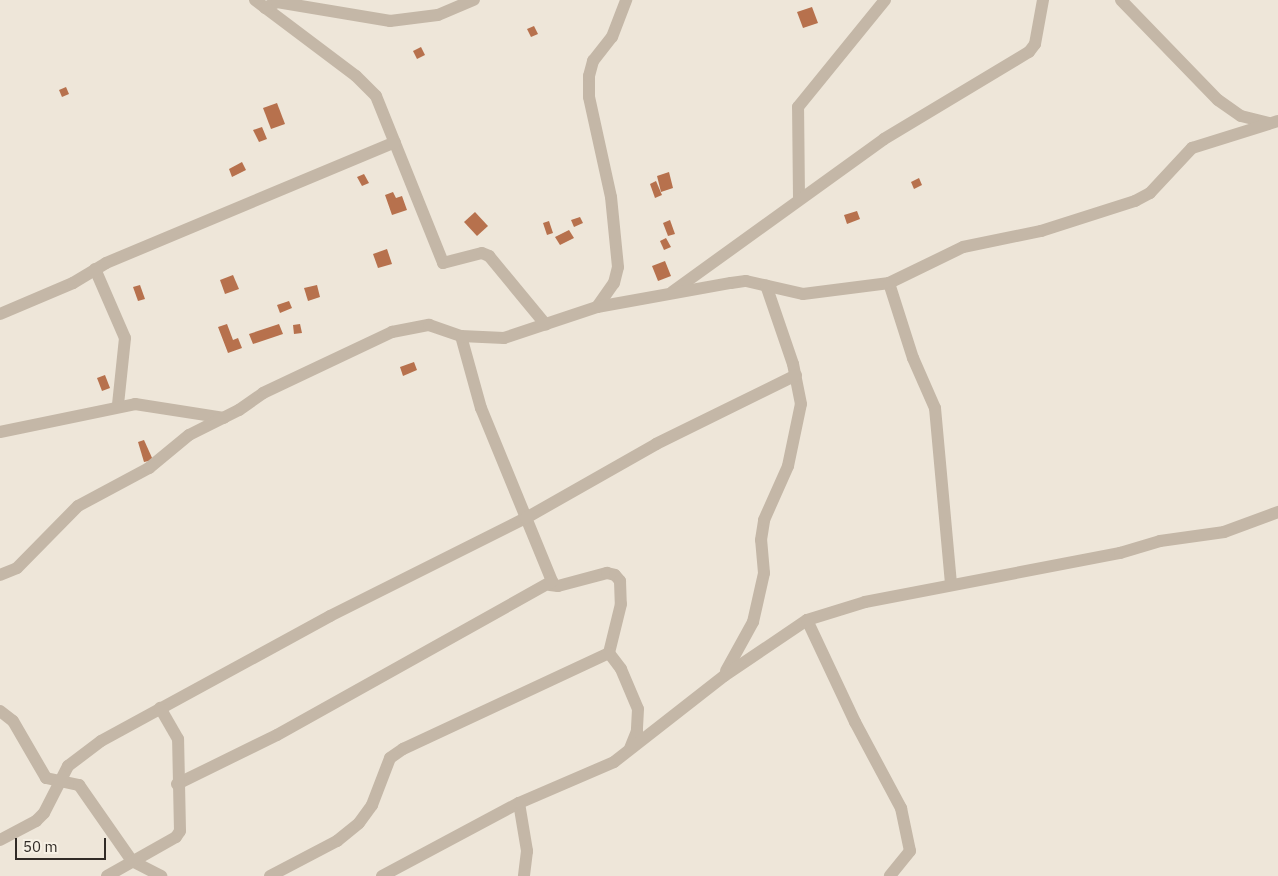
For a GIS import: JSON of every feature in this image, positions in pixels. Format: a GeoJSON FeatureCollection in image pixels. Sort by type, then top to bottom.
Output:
{"type":"FeatureCollection","features":[{"type":"Feature","properties":{"kind":"street"},"geometry":{"type":"LineString","coordinates":[[270,2],[390,21],[438,16],[474,0]]}},
{"type":"Feature","properties":{"kind":"street"},"geometry":{"type":"LineString","coordinates":[[597,307],[614,283],[618,267],[608,180],[589,97],[589,76],[593,61],[612,37],[626,0]]}},
{"type":"Feature","properties":{"kind":"street"},"geometry":{"type":"LineString","coordinates":[[799,198],[798,107],[885,0]]}},
{"type":"Feature","properties":{"kind":"street"},"geometry":{"type":"LineString","coordinates":[[670,293],[799,198],[884,139],[1029,52],[1035,44],[1043,0]]}},
{"type":"Feature","properties":{"kind":"street"},"geometry":{"type":"LineString","coordinates":[[1121,0],[1218,100],[1241,116],[1275,122]]}},
{"type":"Feature","properties":{"kind":"street"},"geometry":{"type":"LineString","coordinates":[[270,2],[368,88],[383,110],[443,263],[482,253],[489,256],[546,325]]}},
{"type":"Feature","properties":{"kind":"street"},"geometry":{"type":"LineString","coordinates":[[0,575],[17,568],[78,506],[149,468],[189,435],[224,418],[263,393],[392,332],[429,325],[461,336],[504,338],[597,307],[746,281],[802,294],[890,283],[963,247],[1041,231],[1135,201],[1150,193],[1192,148],[1275,122]]}},
{"type":"Feature","properties":{"kind":"street"},"geometry":{"type":"LineString","coordinates":[[0,314],[73,283],[95,269],[395,142]]}},
{"type":"Feature","properties":{"kind":"street"},"geometry":{"type":"LineString","coordinates":[[95,269],[126,338],[118,405]]}},
{"type":"Feature","properties":{"kind":"street"},"geometry":{"type":"LineString","coordinates":[[890,283],[914,358],[935,408],[951,584]]}},
{"type":"Feature","properties":{"kind":"street"},"geometry":{"type":"LineString","coordinates":[[724,676],[753,622],[764,573],[761,540],[764,520],[788,466],[799,412],[796,375],[766,285]]}},
{"type":"Feature","properties":{"kind":"street"},"geometry":{"type":"LineString","coordinates":[[461,336],[481,408],[552,581],[550,585],[558,586],[607,573],[615,575],[620,581],[621,604],[608,653]]}},
{"type":"Feature","properties":{"kind":"street"},"geometry":{"type":"LineString","coordinates":[[0,840],[36,821],[44,813],[61,779],[76,757],[160,708],[330,616],[526,518],[656,444],[796,375]]}},
{"type":"Feature","properties":{"kind":"street"},"geometry":{"type":"LineString","coordinates":[[0,432],[118,405],[151,405],[224,418]]}},
{"type":"Feature","properties":{"kind":"street"},"geometry":{"type":"LineString","coordinates":[[382,876],[520,803],[590,774],[628,752],[724,676],[807,620],[864,602],[1120,553],[1160,541],[1224,532],[1278,512]]}},
{"type":"Feature","properties":{"kind":"street"},"geometry":{"type":"LineString","coordinates":[[177,784],[277,735],[552,581]]}},
{"type":"Feature","properties":{"kind":"street"},"geometry":{"type":"LineString","coordinates":[[807,620],[855,722],[901,808],[910,852],[890,876]]}},
{"type":"Feature","properties":{"kind":"street"},"geometry":{"type":"LineString","coordinates":[[608,653],[620,669],[638,709],[637,731],[628,752]]}},
{"type":"Feature","properties":{"kind":"street"},"geometry":{"type":"LineString","coordinates":[[270,876],[331,845],[359,824],[372,806],[390,758],[403,749],[608,653]]}},
{"type":"Feature","properties":{"kind":"street"},"geometry":{"type":"LineString","coordinates":[[107,876],[132,860],[176,837],[180,831],[177,784],[180,754],[178,738],[160,708]]}},
{"type":"Feature","properties":{"kind":"street"},"geometry":{"type":"LineString","coordinates":[[0,711],[13,721],[39,770],[46,778],[61,779],[86,792],[132,860],[161,876]]}},
{"type":"Feature","properties":{"kind":"street"},"geometry":{"type":"LineString","coordinates":[[520,803],[527,850],[524,876]]}},
{"type":"Feature","properties":{"kind":"building"},"geometry":{"type":"Polygon","coordinates":[[[812,7],[818,23],[803,28],[797,12],[812,7]]]}},
{"type":"Feature","properties":{"kind":"building"},"geometry":{"type":"Polygon","coordinates":[[[534,26],[538,34],[531,37],[527,29],[534,26]]]}},
{"type":"Feature","properties":{"kind":"building"},"geometry":{"type":"Polygon","coordinates":[[[421,47],[425,55],[417,59],[413,51],[421,47]]]}},
{"type":"Feature","properties":{"kind":"building"},"geometry":{"type":"Polygon","coordinates":[[[66,87],[69,94],[62,97],[59,90],[66,87]]]}},
{"type":"Feature","properties":{"kind":"building"},"geometry":{"type":"Polygon","coordinates":[[[277,103],[285,124],[271,129],[263,108],[277,103]]]}},
{"type":"Feature","properties":{"kind":"building"},"geometry":{"type":"Polygon","coordinates":[[[262,127],[267,139],[259,142],[253,130],[262,127]]]}},
{"type":"Feature","properties":{"kind":"building"},"geometry":{"type":"Polygon","coordinates":[[[242,162],[246,170],[232,177],[229,169],[242,162]]]}},
{"type":"Feature","properties":{"kind":"building"},"geometry":{"type":"Polygon","coordinates":[[[669,172],[673,188],[661,192],[657,176],[669,172]]]}},
{"type":"Feature","properties":{"kind":"building"},"geometry":{"type":"Polygon","coordinates":[[[364,174],[369,183],[362,186],[357,177],[364,174]]]}},
{"type":"Feature","properties":{"kind":"building"},"geometry":{"type":"Polygon","coordinates":[[[919,178],[922,185],[914,189],[911,182],[919,178]]]}},
{"type":"Feature","properties":{"kind":"building"},"geometry":{"type":"Polygon","coordinates":[[[656,181],[662,195],[655,198],[650,184],[656,181]]]}},
{"type":"Feature","properties":{"kind":"building"},"geometry":{"type":"Polygon","coordinates":[[[393,192],[396,198],[402,196],[407,210],[392,215],[385,195],[393,192]]]}},
{"type":"Feature","properties":{"kind":"building"},"geometry":{"type":"Polygon","coordinates":[[[857,211],[860,219],[847,224],[844,215],[857,211]]]}},
{"type":"Feature","properties":{"kind":"building"},"geometry":{"type":"Polygon","coordinates":[[[475,212],[488,226],[477,236],[464,222],[475,212]]]}},
{"type":"Feature","properties":{"kind":"building"},"geometry":{"type":"Polygon","coordinates":[[[580,217],[583,223],[574,227],[571,220],[580,217]]]}},
{"type":"Feature","properties":{"kind":"building"},"geometry":{"type":"Polygon","coordinates":[[[670,220],[675,234],[668,236],[663,223],[670,220]]]}},
{"type":"Feature","properties":{"kind":"building"},"geometry":{"type":"Polygon","coordinates":[[[549,221],[553,233],[547,235],[543,223],[549,221]]]}},
{"type":"Feature","properties":{"kind":"building"},"geometry":{"type":"Polygon","coordinates":[[[569,230],[574,238],[560,245],[555,237],[569,230]]]}},
{"type":"Feature","properties":{"kind":"building"},"geometry":{"type":"Polygon","coordinates":[[[666,238],[671,247],[664,250],[660,241],[666,238]]]}},
{"type":"Feature","properties":{"kind":"building"},"geometry":{"type":"Polygon","coordinates":[[[387,249],[392,264],[378,268],[373,254],[387,249]]]}},
{"type":"Feature","properties":{"kind":"building"},"geometry":{"type":"Polygon","coordinates":[[[665,261],[671,276],[658,281],[652,266],[665,261]]]}},
{"type":"Feature","properties":{"kind":"building"},"geometry":{"type":"Polygon","coordinates":[[[233,275],[239,289],[225,294],[220,280],[233,275]]]}},
{"type":"Feature","properties":{"kind":"building"},"geometry":{"type":"Polygon","coordinates":[[[140,285],[145,299],[138,301],[133,287],[140,285]]]}},
{"type":"Feature","properties":{"kind":"building"},"geometry":{"type":"Polygon","coordinates":[[[317,285],[320,297],[308,301],[304,288],[317,285]]]}},
{"type":"Feature","properties":{"kind":"building"},"geometry":{"type":"Polygon","coordinates":[[[289,301],[292,308],[280,313],[277,305],[289,301]]]}},
{"type":"Feature","properties":{"kind":"building"},"geometry":{"type":"Polygon","coordinates":[[[227,324],[233,340],[238,338],[242,348],[228,353],[218,327],[227,324]]]}},
{"type":"Feature","properties":{"kind":"building"},"geometry":{"type":"Polygon","coordinates":[[[279,324],[283,334],[253,344],[249,334],[279,324]]]}},
{"type":"Feature","properties":{"kind":"building"},"geometry":{"type":"Polygon","coordinates":[[[300,324],[302,333],[294,334],[293,325],[300,324]]]}},
{"type":"Feature","properties":{"kind":"building"},"geometry":{"type":"Polygon","coordinates":[[[414,362],[417,370],[403,376],[400,367],[414,362]]]}},
{"type":"Feature","properties":{"kind":"building"},"geometry":{"type":"Polygon","coordinates":[[[105,375],[110,388],[102,391],[97,378],[105,375]]]}},
{"type":"Feature","properties":{"kind":"building"},"geometry":{"type":"Polygon","coordinates":[[[144,440],[153,460],[144,462],[138,442],[144,440]]]}}]}
